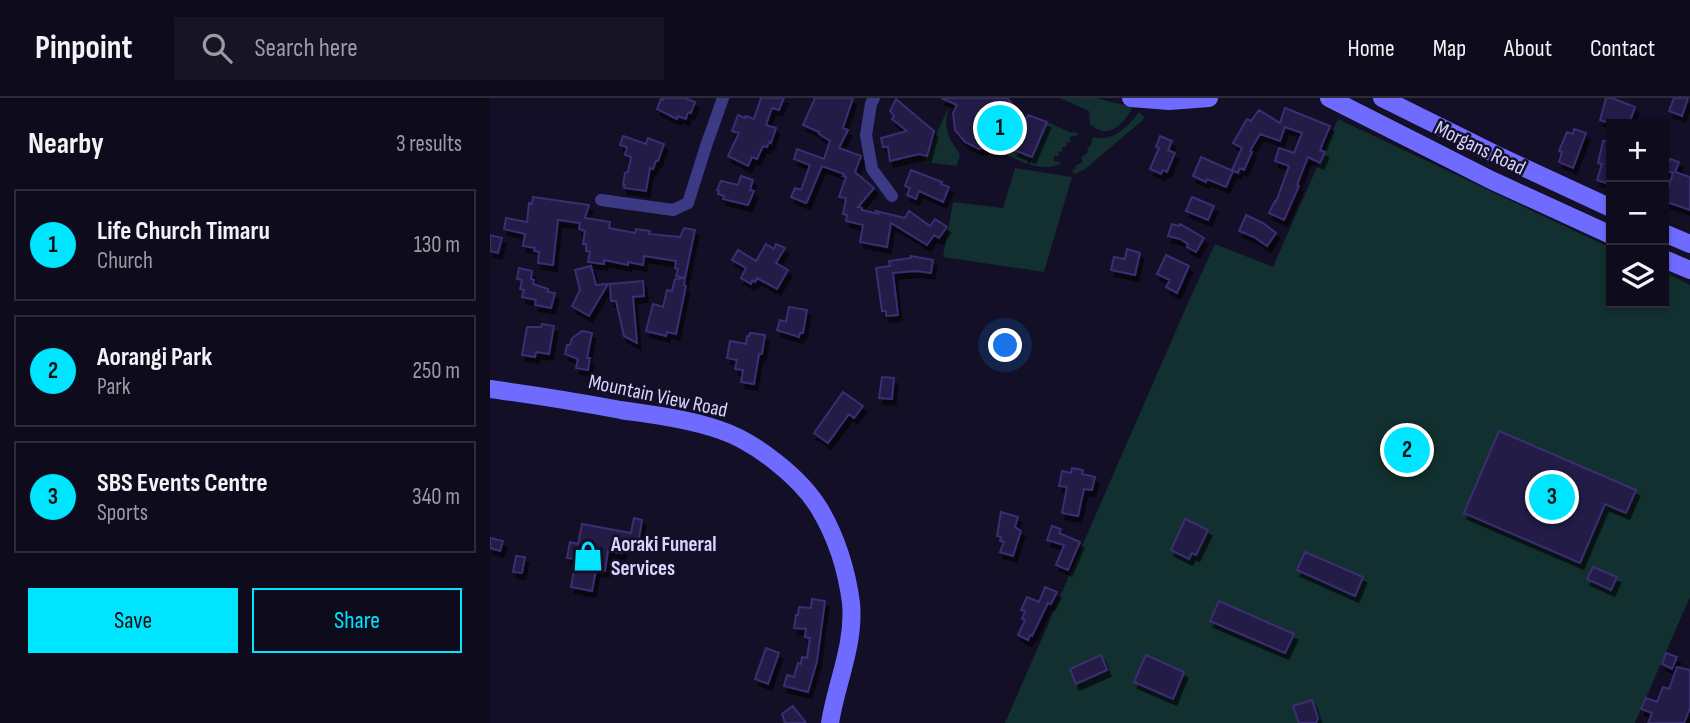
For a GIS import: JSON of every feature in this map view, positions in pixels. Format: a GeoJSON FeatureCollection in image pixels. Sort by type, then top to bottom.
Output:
{"type":"FeatureCollection","features":[{"type":"Feature","properties":{"kind":"street"},"geometry":{"type":"LineString","coordinates":[[601,200],[673,210],[688,203],[723,98]]}},
{"type":"Feature","properties":{"kind":"street"},"geometry":{"type":"LineString","coordinates":[[874,98],[866,135],[872,169],[892,196]]}},
{"type":"Feature","properties":{"kind":"street"},"geometry":{"type":"LineString","coordinates":[[1131,98],[1168,101],[1209,98]]}},
{"type":"Feature","properties":{"kind":"street","name":"Morgans Road"},"geometry":{"type":"LineString","coordinates":[[1329,98],[1491,180],[1606,233]]}},
{"type":"Feature","properties":{"kind":"street","name":"Morgans Road"},"geometry":{"type":"LineString","coordinates":[[1382,98],[1606,206]]}},
{"type":"Feature","properties":{"kind":"street"},"geometry":{"type":"LineString","coordinates":[[1669,235],[1690,244]]}},
{"type":"Feature","properties":{"kind":"street"},"geometry":{"type":"LineString","coordinates":[[1669,261],[1690,270]]}},
{"type":"Feature","properties":{"kind":"street","name":"Mountain View Road"},"geometry":{"type":"LineString","coordinates":[[490,388],[670,418],[720,430],[746,441],[795,480],[818,506],[836,541],[851,604],[850,637],[830,723]]}},
{"type":"Feature","properties":{"kind":"green space"},"geometry":{"type":"Polygon","coordinates":[[[1060,98],[1096,98],[1132,107],[1118,126],[1102,131],[1090,124],[1089,111],[1060,98]]]}},
{"type":"Feature","properties":{"kind":"green space"},"geometry":{"type":"Polygon","coordinates":[[[949,106],[946,126],[949,137],[960,154],[957,166],[924,162],[949,106]]]}},
{"type":"Feature","properties":{"kind":"green space"},"geometry":{"type":"Polygon","coordinates":[[[1139,112],[1145,118],[1084,170],[1074,174],[1072,170],[1083,162],[1081,158],[1088,152],[1087,148],[1090,147],[1093,137],[1115,135],[1139,112]]]}},
{"type":"Feature","properties":{"kind":"green space"},"geometry":{"type":"Polygon","coordinates":[[[1338,119],[1606,246],[1606,308],[1669,308],[1669,274],[1690,285],[1690,597],[1635,723],[1005,723],[1215,244],[1273,267],[1338,119]]]}},
{"type":"Feature","properties":{"kind":"green space"},"geometry":{"type":"Polygon","coordinates":[[[1047,122],[1078,135],[1069,137],[1071,142],[1062,147],[1062,151],[1058,152],[1059,156],[1054,156],[1054,161],[1061,162],[1060,164],[1044,167],[1029,164],[1047,122]]]}},
{"type":"Feature","properties":{"kind":"green space"},"geometry":{"type":"Polygon","coordinates":[[[1009,136],[1018,140],[1014,150],[1030,156],[1027,164],[998,151],[995,146],[1009,136]]]}},
{"type":"Feature","properties":{"kind":"green space"},"geometry":{"type":"Polygon","coordinates":[[[1015,168],[1072,177],[1044,272],[943,257],[953,202],[1003,208],[1015,168]]]}},
{"type":"Feature","properties":{"kind":"building"},"geometry":{"type":"Polygon","coordinates":[[[664,98],[685,98],[695,102],[686,119],[678,116],[677,119],[657,109],[664,98]]]}},
{"type":"Feature","properties":{"kind":"building"},"geometry":{"type":"Polygon","coordinates":[[[761,98],[784,98],[779,110],[772,108],[766,125],[776,128],[771,143],[769,142],[767,147],[763,146],[757,159],[752,157],[748,166],[728,156],[739,133],[732,131],[738,115],[754,119],[761,98]]]}},
{"type":"Feature","properties":{"kind":"building"},"geometry":{"type":"Polygon","coordinates":[[[815,98],[853,98],[843,128],[848,130],[839,148],[861,156],[855,172],[874,188],[858,207],[878,214],[876,211],[905,218],[909,211],[930,226],[935,219],[947,227],[939,238],[934,235],[927,245],[891,223],[887,247],[860,242],[863,225],[846,221],[847,215],[843,214],[846,198],[839,197],[846,177],[822,166],[806,203],[791,197],[795,188],[801,190],[810,165],[794,159],[797,149],[824,159],[830,141],[819,132],[803,125],[815,98]]]}},
{"type":"Feature","properties":{"kind":"building"},"geometry":{"type":"Polygon","coordinates":[[[941,98],[1007,98],[1013,105],[1016,131],[995,146],[979,149],[965,142],[955,130],[953,113],[957,105],[941,98]]]}},
{"type":"Feature","properties":{"kind":"building"},"geometry":{"type":"Polygon","coordinates":[[[1606,98],[1635,107],[1631,119],[1606,119],[1606,122],[1600,120],[1606,98]]]}},
{"type":"Feature","properties":{"kind":"building"},"geometry":{"type":"Polygon","coordinates":[[[1674,98],[1688,98],[1682,116],[1669,111],[1674,98]]]}},
{"type":"Feature","properties":{"kind":"building"},"geometry":{"type":"Polygon","coordinates":[[[896,99],[934,131],[927,156],[919,154],[890,161],[888,147],[883,147],[881,138],[907,131],[892,119],[894,116],[890,111],[896,99]]]}},
{"type":"Feature","properties":{"kind":"building"},"geometry":{"type":"Polygon","coordinates":[[[1285,108],[1330,126],[1320,150],[1325,152],[1320,163],[1308,157],[1284,220],[1269,213],[1276,202],[1289,166],[1275,161],[1279,148],[1294,153],[1302,133],[1285,127],[1280,141],[1260,134],[1250,151],[1252,152],[1244,170],[1240,168],[1238,173],[1232,170],[1242,148],[1233,143],[1247,119],[1251,121],[1259,110],[1280,123],[1285,108]]]}},
{"type":"Feature","properties":{"kind":"building"},"geometry":{"type":"Polygon","coordinates":[[[1028,115],[1047,122],[1032,157],[1014,150],[1028,115]]]}},
{"type":"Feature","properties":{"kind":"building"},"geometry":{"type":"Polygon","coordinates":[[[1574,129],[1586,133],[1573,168],[1559,162],[1562,152],[1559,151],[1567,132],[1573,134],[1574,129]]]}},
{"type":"Feature","properties":{"kind":"building"},"geometry":{"type":"Polygon","coordinates":[[[623,136],[646,144],[648,138],[664,144],[658,161],[653,169],[650,168],[646,191],[624,188],[625,173],[628,172],[631,157],[625,155],[627,147],[620,145],[623,136]]]}},
{"type":"Feature","properties":{"kind":"building"},"geometry":{"type":"Polygon","coordinates":[[[1160,136],[1172,141],[1168,150],[1175,153],[1167,172],[1163,170],[1161,174],[1150,169],[1159,148],[1156,147],[1160,136]]]}},
{"type":"Feature","properties":{"kind":"building"},"geometry":{"type":"Polygon","coordinates":[[[1603,141],[1606,141],[1606,183],[1597,180],[1602,164],[1598,163],[1603,141]]]}},
{"type":"Feature","properties":{"kind":"building"},"geometry":{"type":"Polygon","coordinates":[[[1201,157],[1233,171],[1226,187],[1193,176],[1201,157]]]}},
{"type":"Feature","properties":{"kind":"building"},"geometry":{"type":"Polygon","coordinates":[[[1670,159],[1679,162],[1675,172],[1690,177],[1690,210],[1669,203],[1669,185],[1673,173],[1669,172],[1670,159]]]}},
{"type":"Feature","properties":{"kind":"building"},"geometry":{"type":"Polygon","coordinates":[[[911,170],[949,187],[943,202],[919,191],[916,199],[907,195],[910,188],[905,186],[911,170]]]}},
{"type":"Feature","properties":{"kind":"building"},"geometry":{"type":"Polygon","coordinates":[[[741,176],[753,180],[750,190],[754,191],[748,205],[723,199],[724,196],[718,194],[717,190],[721,181],[738,185],[741,176]]]}},
{"type":"Feature","properties":{"kind":"building"},"geometry":{"type":"Polygon","coordinates":[[[533,197],[589,205],[585,218],[610,222],[609,228],[635,233],[636,229],[650,231],[649,234],[680,237],[684,228],[695,230],[685,278],[676,276],[676,261],[644,256],[643,265],[604,260],[604,264],[588,262],[590,252],[586,251],[586,244],[583,244],[585,231],[579,229],[580,223],[558,220],[553,265],[538,263],[539,252],[534,251],[535,248],[523,246],[525,234],[504,229],[506,218],[527,222],[529,203],[532,204],[533,197]]]}},
{"type":"Feature","properties":{"kind":"building"},"geometry":{"type":"Polygon","coordinates":[[[1192,197],[1214,206],[1208,220],[1186,211],[1192,197]]]}},
{"type":"Feature","properties":{"kind":"building"},"geometry":{"type":"Polygon","coordinates":[[[1246,215],[1276,233],[1267,246],[1239,231],[1246,215]]]}},
{"type":"Feature","properties":{"kind":"building"},"geometry":{"type":"Polygon","coordinates":[[[1172,224],[1180,224],[1204,238],[1196,252],[1180,239],[1168,236],[1172,224]]]}},
{"type":"Feature","properties":{"kind":"building"},"geometry":{"type":"Polygon","coordinates":[[[490,235],[502,238],[498,253],[490,251],[490,235]]]}},
{"type":"Feature","properties":{"kind":"building"},"geometry":{"type":"Polygon","coordinates":[[[766,244],[774,249],[776,244],[785,248],[776,263],[788,270],[777,289],[757,278],[755,282],[752,280],[751,284],[741,278],[746,268],[732,260],[738,250],[756,261],[766,244]]]}},
{"type":"Feature","properties":{"kind":"building"},"geometry":{"type":"Polygon","coordinates":[[[1127,249],[1140,253],[1135,275],[1111,270],[1114,257],[1125,259],[1127,249]]]}},
{"type":"Feature","properties":{"kind":"building"},"geometry":{"type":"Polygon","coordinates":[[[1166,255],[1189,266],[1177,293],[1166,287],[1170,280],[1157,274],[1166,255]]]}},
{"type":"Feature","properties":{"kind":"building"},"geometry":{"type":"Polygon","coordinates":[[[911,256],[933,260],[931,273],[893,273],[898,315],[886,316],[886,311],[882,311],[876,268],[890,266],[889,261],[911,256]]]}},
{"type":"Feature","properties":{"kind":"building"},"geometry":{"type":"Polygon","coordinates":[[[591,266],[596,285],[608,284],[589,316],[572,306],[580,290],[575,270],[591,266]]]}},
{"type":"Feature","properties":{"kind":"building"},"geometry":{"type":"Polygon","coordinates":[[[519,268],[532,271],[533,284],[555,293],[551,308],[535,305],[536,300],[522,297],[522,280],[517,279],[519,268]]]}},
{"type":"Feature","properties":{"kind":"building"},"geometry":{"type":"Polygon","coordinates":[[[685,278],[686,286],[676,334],[667,332],[666,336],[646,331],[653,304],[663,307],[667,290],[672,291],[675,279],[685,278]]]}},
{"type":"Feature","properties":{"kind":"building"},"geometry":{"type":"Polygon","coordinates":[[[643,281],[644,296],[633,297],[637,343],[624,336],[616,301],[611,301],[610,284],[643,281]]]}},
{"type":"Feature","properties":{"kind":"building"},"geometry":{"type":"Polygon","coordinates":[[[789,307],[807,310],[803,333],[800,333],[799,337],[777,330],[780,320],[786,322],[789,307]]]}},
{"type":"Feature","properties":{"kind":"building"},"geometry":{"type":"Polygon","coordinates":[[[542,324],[554,326],[549,354],[536,352],[535,357],[522,355],[527,327],[541,327],[542,324]]]}},
{"type":"Feature","properties":{"kind":"building"},"geometry":{"type":"Polygon","coordinates":[[[582,331],[592,333],[587,358],[590,358],[588,370],[576,368],[578,359],[565,354],[572,338],[582,331]]]}},
{"type":"Feature","properties":{"kind":"building"},"geometry":{"type":"Polygon","coordinates":[[[750,333],[765,335],[754,384],[741,382],[743,370],[735,369],[737,360],[727,358],[730,341],[746,344],[750,333]]]}},
{"type":"Feature","properties":{"kind":"building"},"geometry":{"type":"Polygon","coordinates":[[[882,377],[894,378],[892,399],[879,398],[882,377]]]}},
{"type":"Feature","properties":{"kind":"building"},"geometry":{"type":"Polygon","coordinates":[[[843,392],[863,406],[854,418],[849,414],[828,443],[814,433],[843,392]]]}},
{"type":"Feature","properties":{"kind":"building"},"geometry":{"type":"Polygon","coordinates":[[[1499,431],[1636,490],[1626,513],[1605,504],[1580,563],[1464,513],[1499,431]]]}},
{"type":"Feature","properties":{"kind":"building"},"geometry":{"type":"Polygon","coordinates":[[[1072,468],[1083,470],[1082,474],[1095,477],[1092,490],[1084,489],[1078,516],[1062,513],[1067,487],[1059,486],[1062,471],[1071,473],[1072,468]]]}},
{"type":"Feature","properties":{"kind":"building"},"geometry":{"type":"Polygon","coordinates":[[[1001,512],[1018,517],[1015,527],[1021,531],[1013,556],[1000,552],[1004,542],[997,536],[1001,512]]]}},
{"type":"Feature","properties":{"kind":"building","name":"Aoraki Funeral Services"},"geometry":{"type":"Polygon","coordinates":[[[634,518],[642,520],[638,544],[624,542],[622,553],[608,551],[605,571],[596,570],[592,591],[571,587],[576,559],[567,558],[570,542],[578,544],[582,524],[631,533],[634,518]]]}},
{"type":"Feature","properties":{"kind":"building"},"geometry":{"type":"Polygon","coordinates":[[[1185,519],[1208,530],[1196,555],[1192,553],[1189,559],[1171,550],[1185,519]]]}},
{"type":"Feature","properties":{"kind":"building"},"geometry":{"type":"Polygon","coordinates":[[[1052,526],[1061,529],[1059,533],[1080,542],[1068,570],[1056,565],[1064,545],[1047,540],[1052,526]]]}},
{"type":"Feature","properties":{"kind":"building"},"geometry":{"type":"Polygon","coordinates":[[[490,538],[503,541],[500,551],[490,548],[490,538]]]}},
{"type":"Feature","properties":{"kind":"building"},"geometry":{"type":"Polygon","coordinates":[[[1305,552],[1363,577],[1355,596],[1297,570],[1305,552]]]}},
{"type":"Feature","properties":{"kind":"building"},"geometry":{"type":"Polygon","coordinates":[[[516,556],[525,557],[522,573],[513,572],[516,556]]]}},
{"type":"Feature","properties":{"kind":"building"},"geometry":{"type":"Polygon","coordinates":[[[1593,567],[1617,577],[1611,590],[1587,579],[1593,567]]]}},
{"type":"Feature","properties":{"kind":"building"},"geometry":{"type":"Polygon","coordinates":[[[1045,587],[1057,592],[1028,640],[1018,635],[1025,620],[1022,619],[1025,611],[1021,610],[1027,597],[1039,602],[1045,587]]]}},
{"type":"Feature","properties":{"kind":"building"},"geometry":{"type":"Polygon","coordinates":[[[812,599],[825,601],[817,661],[808,692],[784,686],[787,675],[794,677],[802,657],[807,658],[810,638],[805,637],[806,629],[794,628],[799,607],[811,608],[812,599]]]}},
{"type":"Feature","properties":{"kind":"building"},"geometry":{"type":"Polygon","coordinates":[[[1219,601],[1294,634],[1285,653],[1210,621],[1219,601]]]}},
{"type":"Feature","properties":{"kind":"building"},"geometry":{"type":"Polygon","coordinates":[[[766,648],[779,653],[768,684],[755,679],[766,648]]]}},
{"type":"Feature","properties":{"kind":"building"},"geometry":{"type":"Polygon","coordinates":[[[1666,653],[1677,657],[1672,669],[1662,664],[1666,653]]]}},
{"type":"Feature","properties":{"kind":"building"},"geometry":{"type":"Polygon","coordinates":[[[1101,655],[1107,670],[1076,684],[1070,669],[1101,655]]]}},
{"type":"Feature","properties":{"kind":"building"},"geometry":{"type":"Polygon","coordinates":[[[1146,655],[1184,672],[1173,699],[1134,682],[1146,655]]]}},
{"type":"Feature","properties":{"kind":"building"},"geometry":{"type":"Polygon","coordinates":[[[1677,667],[1690,670],[1690,708],[1684,723],[1648,723],[1652,713],[1641,709],[1646,698],[1657,702],[1663,687],[1669,689],[1677,667]]]}},
{"type":"Feature","properties":{"kind":"building"},"geometry":{"type":"Polygon","coordinates":[[[1312,700],[1318,718],[1316,723],[1299,723],[1293,706],[1312,700]]]}},
{"type":"Feature","properties":{"kind":"building"},"geometry":{"type":"Polygon","coordinates":[[[793,706],[806,723],[785,723],[782,714],[793,706]]]}},
{"type":"Feature","properties":{"kind":"place","name":"Life Church Timaru"},"geometry":{"type":"Point","coordinates":[1000,128]}},
{"type":"Feature","properties":{"kind":"place","name":"Aorangi Park"},"geometry":{"type":"Point","coordinates":[1407,450]}},
{"type":"Feature","properties":{"kind":"place","name":"SBS Events Centre"},"geometry":{"type":"Point","coordinates":[1552,497]}},
{"type":"Feature","properties":{"kind":"place","name":"Aoraki Funeral Services"},"geometry":{"type":"Point","coordinates":[588,556]}}]}
